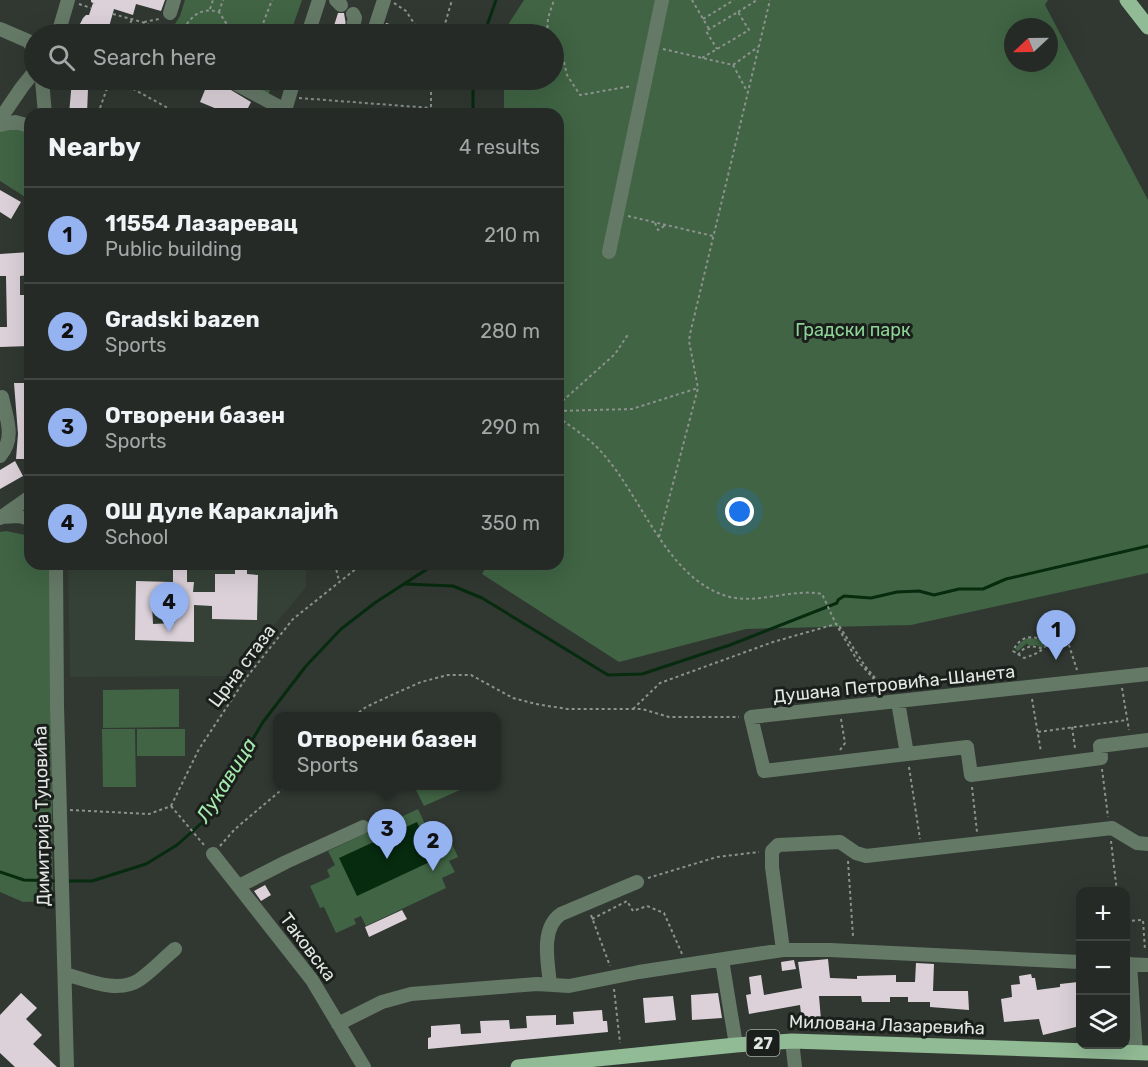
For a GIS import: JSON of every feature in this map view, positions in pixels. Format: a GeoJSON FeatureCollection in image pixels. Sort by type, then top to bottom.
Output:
{"type":"FeatureCollection","features":[{"type":"Feature","properties":{"kind":"main road"},"geometry":{"type":"LineString","coordinates":[[1129,0],[1148,27]]}},
{"type":"Feature","properties":{"kind":"main road","name":"Милована Лазаревића"},"geometry":{"type":"LineString","coordinates":[[518,1067],[792,1041],[1142,1053]]}},
{"type":"Feature","properties":{"kind":"street"},"geometry":{"type":"LineString","coordinates":[[61,24],[68,0]]}},
{"type":"Feature","properties":{"kind":"street"},"geometry":{"type":"LineString","coordinates":[[311,24],[319,0]]}},
{"type":"Feature","properties":{"kind":"street"},"geometry":{"type":"LineString","coordinates":[[376,24],[384,0]]}},
{"type":"Feature","properties":{"kind":"street"},"geometry":{"type":"LineString","coordinates":[[609,252],[662,0]]}},
{"type":"Feature","properties":{"kind":"street"},"geometry":{"type":"LineString","coordinates":[[0,30],[24,39]]}},
{"type":"Feature","properties":{"kind":"street"},"geometry":{"type":"LineString","coordinates":[[0,119],[24,84]]}},
{"type":"Feature","properties":{"kind":"street"},"geometry":{"type":"LineString","coordinates":[[43,90],[44,108]]}},
{"type":"Feature","properties":{"kind":"street"},"geometry":{"type":"LineString","coordinates":[[246,90],[277,108]]}},
{"type":"Feature","properties":{"kind":"street"},"geometry":{"type":"LineString","coordinates":[[285,108],[291,90]]}},
{"type":"Feature","properties":{"kind":"street"},"geometry":{"type":"LineString","coordinates":[[0,125],[15,122],[24,124]]}},
{"type":"Feature","properties":{"kind":"street"},"geometry":{"type":"LineString","coordinates":[[0,456],[7,444],[9,431],[2,397]]}},
{"type":"Feature","properties":{"kind":"street"},"geometry":{"type":"LineString","coordinates":[[1,517],[24,501]]}},
{"type":"Feature","properties":{"kind":"street"},"geometry":{"type":"LineString","coordinates":[[1,517],[24,517]]}},
{"type":"Feature","properties":{"kind":"street","name":"Димитрија Туцовића"},"geometry":{"type":"LineString","coordinates":[[56,570],[67,1067]]}},
{"type":"Feature","properties":{"kind":"street","name":"Душана Петровића-Шанета"},"geometry":{"type":"LineString","coordinates":[[751,717],[1148,674]]}},
{"type":"Feature","properties":{"kind":"street"},"geometry":{"type":"LineString","coordinates":[[898,702],[907,754]]}},
{"type":"Feature","properties":{"kind":"street"},"geometry":{"type":"LineString","coordinates":[[751,717],[764,771],[967,747],[971,775],[1101,758],[1100,746],[1148,740]]}},
{"type":"Feature","properties":{"kind":"street"},"geometry":{"type":"LineString","coordinates":[[239,886],[363,827]]}},
{"type":"Feature","properties":{"kind":"street"},"geometry":{"type":"LineString","coordinates":[[783,950],[772,867],[772,851],[778,845],[840,842],[856,853],[866,856],[1112,828],[1137,843],[1148,844]]}},
{"type":"Feature","properties":{"kind":"street","name":"Таковска"},"geometry":{"type":"LineString","coordinates":[[213,854],[312,980],[364,1067]]}},
{"type":"Feature","properties":{"kind":"street"},"geometry":{"type":"LineString","coordinates":[[550,984],[547,941],[554,919],[637,882]]}},
{"type":"Feature","properties":{"kind":"street"},"geometry":{"type":"LineString","coordinates":[[65,975],[124,986],[139,980],[175,949]]}},
{"type":"Feature","properties":{"kind":"street"},"geometry":{"type":"LineString","coordinates":[[338,1024],[381,1002],[411,994],[537,984],[569,986],[589,984],[639,972],[783,950],[838,950],[1076,962]]}},
{"type":"Feature","properties":{"kind":"street"},"geometry":{"type":"LineString","coordinates":[[722,960],[736,1045]]}},
{"type":"Feature","properties":{"kind":"street"},"geometry":{"type":"LineString","coordinates":[[1130,964],[1148,965]]}},
{"type":"Feature","properties":{"kind":"street"},"geometry":{"type":"LineString","coordinates":[[1130,977],[1142,1053]]}},
{"type":"Feature","properties":{"kind":"street"},"geometry":{"type":"LineString","coordinates":[[792,1041],[795,1067]]}},
{"type":"Feature","properties":{"kind":"path"},"geometry":{"type":"LineString","coordinates":[[210,9],[213,0]]}},
{"type":"Feature","properties":{"kind":"path"},"geometry":{"type":"LineString","coordinates":[[219,12],[223,0]]}},
{"type":"Feature","properties":{"kind":"path"},"geometry":{"type":"LineString","coordinates":[[263,24],[272,0]]}},
{"type":"Feature","properties":{"kind":"path"},"geometry":{"type":"LineString","coordinates":[[390,0],[406,11],[414,24]]}},
{"type":"Feature","properties":{"kind":"path"},"geometry":{"type":"LineString","coordinates":[[445,24],[452,0]]}},
{"type":"Feature","properties":{"kind":"path"},"geometry":{"type":"LineString","coordinates":[[548,24],[554,0]]}},
{"type":"Feature","properties":{"kind":"path"},"geometry":{"type":"LineString","coordinates":[[692,0],[709,29]]}},
{"type":"Feature","properties":{"kind":"path"},"geometry":{"type":"LineString","coordinates":[[703,19],[734,0]]}},
{"type":"Feature","properties":{"kind":"path"},"geometry":{"type":"LineString","coordinates":[[717,49],[706,31],[757,0]]}},
{"type":"Feature","properties":{"kind":"path"},"geometry":{"type":"LineString","coordinates":[[659,537],[698,388],[689,337],[769,4],[768,0]]}},
{"type":"Feature","properties":{"kind":"path"},"geometry":{"type":"LineString","coordinates":[[142,22],[157,20],[172,7]]}},
{"type":"Feature","properties":{"kind":"path"},"geometry":{"type":"LineString","coordinates":[[186,24],[191,16],[210,9],[219,12],[227,24]]}},
{"type":"Feature","properties":{"kind":"path"},"geometry":{"type":"LineString","coordinates":[[702,58],[749,30],[738,12]]}},
{"type":"Feature","properties":{"kind":"path"},"geometry":{"type":"LineString","coordinates":[[113,14],[147,24]]}},
{"type":"Feature","properties":{"kind":"path"},"geometry":{"type":"LineString","coordinates":[[130,24],[132,19]]}},
{"type":"Feature","properties":{"kind":"path"},"geometry":{"type":"LineString","coordinates":[[651,46],[733,64],[759,46]]}},
{"type":"Feature","properties":{"kind":"path"},"geometry":{"type":"LineString","coordinates":[[564,62],[567,75],[580,95],[644,84]]}},
{"type":"Feature","properties":{"kind":"path"},"geometry":{"type":"LineString","coordinates":[[733,64],[748,93]]}},
{"type":"Feature","properties":{"kind":"path"},"geometry":{"type":"LineString","coordinates":[[100,108],[106,90]]}},
{"type":"Feature","properties":{"kind":"path"},"geometry":{"type":"LineString","coordinates":[[135,90],[168,108]]}},
{"type":"Feature","properties":{"kind":"path"},"geometry":{"type":"LineString","coordinates":[[297,98],[431,108],[431,90]]}},
{"type":"Feature","properties":{"kind":"path"},"geometry":{"type":"LineString","coordinates":[[617,213],[713,236]]}},
{"type":"Feature","properties":{"kind":"path"},"geometry":{"type":"LineString","coordinates":[[654,222],[658,230],[666,225]]}},
{"type":"Feature","properties":{"kind":"path"},"geometry":{"type":"LineString","coordinates":[[564,400],[615,354],[629,333]]}},
{"type":"Feature","properties":{"kind":"path"},"geometry":{"type":"LineString","coordinates":[[564,411],[632,409],[698,388]]}},
{"type":"Feature","properties":{"kind":"path"},"geometry":{"type":"LineString","coordinates":[[564,422],[603,453],[627,484],[659,537],[680,565],[694,578],[712,589],[743,599],[822,594],[836,623],[877,682],[898,702]]}},
{"type":"Feature","properties":{"kind":"path"},"geometry":{"type":"LineString","coordinates":[[336,570],[339,581]]}},
{"type":"Feature","properties":{"kind":"path","name":"Црна стаза"},"geometry":{"type":"LineString","coordinates":[[171,806],[199,749],[246,678],[293,620],[354,570]]}},
{"type":"Feature","properties":{"kind":"path"},"geometry":{"type":"LineString","coordinates":[[633,709],[660,683],[773,642],[836,623]]}},
{"type":"Feature","properties":{"kind":"path"},"geometry":{"type":"LineString","coordinates":[[1025,638],[1040,638],[1049,642],[1043,649],[1040,653],[1024,658],[1013,651],[1025,638]]}},
{"type":"Feature","properties":{"kind":"path"},"geometry":{"type":"LineString","coordinates":[[1067,639],[1077,670],[1069,672]]}},
{"type":"Feature","properties":{"kind":"path"},"geometry":{"type":"LineString","coordinates":[[1018,655],[1029,646],[1043,649]]}},
{"type":"Feature","properties":{"kind":"path"},"geometry":{"type":"LineString","coordinates":[[360,712],[366,707],[421,682],[448,675],[471,675],[513,698],[567,709],[642,709],[669,717],[751,717]]}},
{"type":"Feature","properties":{"kind":"path"},"geometry":{"type":"LineString","coordinates":[[1121,682],[1131,742]]}},
{"type":"Feature","properties":{"kind":"path"},"geometry":{"type":"LineString","coordinates":[[1030,693],[1043,764]]}},
{"type":"Feature","properties":{"kind":"path"},"geometry":{"type":"LineString","coordinates":[[838,751],[845,743],[840,713]]}},
{"type":"Feature","properties":{"kind":"path"},"geometry":{"type":"LineString","coordinates":[[1038,732],[1127,720]]}},
{"type":"Feature","properties":{"kind":"path"},"geometry":{"type":"LineString","coordinates":[[1072,728],[1076,761]]}},
{"type":"Feature","properties":{"kind":"path"},"geometry":{"type":"LineString","coordinates":[[907,754],[920,841]]}},
{"type":"Feature","properties":{"kind":"path"},"geometry":{"type":"LineString","coordinates":[[1101,758],[1108,817]]}},
{"type":"Feature","properties":{"kind":"path"},"geometry":{"type":"LineString","coordinates":[[971,775],[978,835]]}},
{"type":"Feature","properties":{"kind":"path"},"geometry":{"type":"LineString","coordinates":[[213,854],[235,829],[281,790]]}},
{"type":"Feature","properties":{"kind":"path"},"geometry":{"type":"LineString","coordinates":[[61,809],[149,814],[171,806],[203,843]]}},
{"type":"Feature","properties":{"kind":"path"},"geometry":{"type":"LineString","coordinates":[[1111,838],[1117,887]]}},
{"type":"Feature","properties":{"kind":"path"},"geometry":{"type":"LineString","coordinates":[[637,882],[717,857],[772,851]]}},
{"type":"Feature","properties":{"kind":"path"},"geometry":{"type":"LineString","coordinates":[[849,859],[847,863],[854,936]]}},
{"type":"Feature","properties":{"kind":"path"},"geometry":{"type":"LineString","coordinates":[[592,920],[627,901],[633,912],[646,906],[664,913],[684,958]]}},
{"type":"Feature","properties":{"kind":"path"},"geometry":{"type":"LineString","coordinates":[[1130,921],[1143,920],[1145,950]]}},
{"type":"Feature","properties":{"kind":"shaded area"},"geometry":{"type":"Polygon","coordinates":[[[68,570],[306,570],[306,587],[232,676],[70,677],[68,570]]]}},
{"type":"Feature","properties":{"kind":"shaded area"},"geometry":{"type":"Polygon","coordinates":[[[417,822],[434,860],[357,896],[339,858],[417,822]]]}},
{"type":"Feature","properties":{"kind":"green space"},"geometry":{"type":"Polygon","coordinates":[[[185,0],[302,0],[294,24],[175,24],[185,0]]]}},
{"type":"Feature","properties":{"kind":"green space","name":"Градски парк"},"geometry":{"type":"Polygon","coordinates":[[[524,0],[1048,0],[1045,5],[1052,18],[1004,18],[1004,72],[1058,72],[1058,30],[1148,200],[1148,573],[911,625],[746,629],[619,662],[482,574],[484,570],[564,570],[564,108],[504,108],[504,90],[564,90],[564,24],[509,24],[524,0]]]}},
{"type":"Feature","properties":{"kind":"green space"},"geometry":{"type":"Polygon","coordinates":[[[250,90],[270,90],[268,99],[250,90]]]}},
{"type":"Feature","properties":{"kind":"green space"},"geometry":{"type":"Polygon","coordinates":[[[8,127],[24,129],[24,196],[0,181],[0,132],[8,127]]]}},
{"type":"Feature","properties":{"kind":"green space"},"geometry":{"type":"Polygon","coordinates":[[[0,532],[24,535],[24,570],[50,570],[53,901],[23,902],[0,892],[0,532]]]}},
{"type":"Feature","properties":{"kind":"green space"},"geometry":{"type":"Polygon","coordinates":[[[1028,638],[1039,639],[1046,643],[1042,648],[1036,645],[1029,646],[1027,643],[1018,651],[1015,649],[1028,638]]]}},
{"type":"Feature","properties":{"kind":"green space"},"geometry":{"type":"Polygon","coordinates":[[[179,689],[179,727],[103,728],[103,690],[179,689]]]}},
{"type":"Feature","properties":{"kind":"green space"},"geometry":{"type":"Polygon","coordinates":[[[102,729],[135,729],[136,787],[103,787],[102,729]]]}},
{"type":"Feature","properties":{"kind":"green space"},"geometry":{"type":"Polygon","coordinates":[[[137,729],[185,729],[185,756],[137,756],[137,729]]]}},
{"type":"Feature","properties":{"kind":"green space"},"geometry":{"type":"Polygon","coordinates":[[[416,790],[460,790],[424,806],[416,790]]]}},
{"type":"Feature","properties":{"kind":"green space"},"geometry":{"type":"Polygon","coordinates":[[[418,809],[425,824],[433,821],[445,847],[452,844],[458,857],[449,861],[455,872],[442,878],[446,888],[366,926],[361,916],[354,919],[356,924],[336,933],[324,907],[320,908],[310,886],[330,877],[327,870],[335,865],[328,851],[418,809]]]}},
{"type":"Feature","properties":{"kind":"building"},"geometry":{"type":"Polygon","coordinates":[[[91,0],[165,0],[161,11],[136,4],[133,15],[114,9],[110,24],[80,24],[86,15],[89,15],[93,3],[98,5],[91,0]]]}},
{"type":"Feature","properties":{"kind":"building"},"geometry":{"type":"Polygon","coordinates":[[[338,13],[344,13],[346,24],[335,24],[338,13]]]}},
{"type":"Feature","properties":{"kind":"building"},"geometry":{"type":"Polygon","coordinates":[[[71,90],[88,90],[87,108],[70,108],[71,90]]]}},
{"type":"Feature","properties":{"kind":"building"},"geometry":{"type":"Polygon","coordinates":[[[205,90],[231,90],[251,102],[248,108],[214,108],[200,102],[205,90]]]}},
{"type":"Feature","properties":{"kind":"building"},"geometry":{"type":"Polygon","coordinates":[[[0,190],[21,202],[11,219],[0,212],[0,190]]]}},
{"type":"Feature","properties":{"kind":"building"},"geometry":{"type":"Polygon","coordinates":[[[24,252],[24,276],[20,276],[20,295],[24,295],[24,346],[0,347],[0,327],[7,327],[6,276],[0,276],[0,254],[24,252]]]}},
{"type":"Feature","properties":{"kind":"building"},"geometry":{"type":"Polygon","coordinates":[[[14,383],[24,383],[24,459],[16,459],[18,434],[14,383]]]}},
{"type":"Feature","properties":{"kind":"building"},"geometry":{"type":"Polygon","coordinates":[[[15,461],[23,476],[0,489],[0,470],[15,461]]]}},
{"type":"Feature","properties":{"kind":"building"},"geometry":{"type":"Polygon","coordinates":[[[173,570],[187,570],[187,582],[194,582],[193,592],[215,592],[215,574],[235,574],[235,570],[247,570],[247,574],[258,575],[257,620],[212,619],[212,606],[194,605],[194,642],[135,640],[136,581],[173,582],[173,570]],[[174,602],[152,603],[153,624],[175,623],[174,602]]]}},
{"type":"Feature","properties":{"kind":"building"},"geometry":{"type":"Polygon","coordinates":[[[265,885],[271,895],[261,901],[254,891],[265,885]]]}},
{"type":"Feature","properties":{"kind":"building"},"geometry":{"type":"Polygon","coordinates":[[[402,910],[407,919],[369,937],[365,927],[402,910]]]}},
{"type":"Feature","properties":{"kind":"building"},"geometry":{"type":"Polygon","coordinates":[[[828,959],[830,978],[857,979],[857,976],[896,975],[896,982],[915,982],[916,963],[934,964],[933,991],[968,991],[969,1010],[930,1007],[930,1002],[908,1002],[908,997],[890,997],[890,1002],[862,1002],[861,996],[819,996],[821,1020],[802,1022],[800,1005],[749,1014],[746,995],[751,994],[749,977],[761,975],[764,995],[802,988],[798,962],[828,959]]]}},
{"type":"Feature","properties":{"kind":"building"},"geometry":{"type":"Polygon","coordinates":[[[794,960],[796,969],[782,971],[781,962],[794,960]]]}},
{"type":"Feature","properties":{"kind":"building"},"geometry":{"type":"Polygon","coordinates":[[[1031,974],[1032,978],[1035,978],[1037,990],[1076,982],[1076,1027],[1043,1035],[1039,1019],[1004,1022],[1001,999],[1012,997],[1011,985],[1020,984],[1019,976],[1031,974]]]}},
{"type":"Feature","properties":{"kind":"building"},"geometry":{"type":"Polygon","coordinates":[[[21,993],[37,1008],[26,1019],[42,1035],[33,1044],[57,1067],[15,1067],[0,1053],[0,1015],[21,993]]]}},
{"type":"Feature","properties":{"kind":"building"},"geometry":{"type":"Polygon","coordinates":[[[718,993],[722,1018],[692,1020],[691,995],[718,993]]]}},
{"type":"Feature","properties":{"kind":"building"},"geometry":{"type":"Polygon","coordinates":[[[673,996],[676,1020],[645,1023],[643,998],[673,996]]]}},
{"type":"Feature","properties":{"kind":"building"},"geometry":{"type":"Polygon","coordinates":[[[602,1010],[603,1021],[607,1021],[608,1032],[428,1049],[431,1026],[460,1024],[461,1034],[481,1033],[480,1021],[509,1020],[510,1029],[527,1028],[526,1016],[556,1015],[556,1025],[574,1024],[573,1012],[602,1010]]]}},
{"type":"Feature","properties":{"kind":"waterway","name":"Лукавица"},"geometry":{"type":"LineString","coordinates":[[488,24],[496,0]]}},
{"type":"Feature","properties":{"kind":"waterway","name":"Лукавица"},"geometry":{"type":"LineString","coordinates":[[473,90],[473,108]]}},
{"type":"Feature","properties":{"kind":"waterway"},"geometry":{"type":"LineString","coordinates":[[405,584],[453,586],[482,598],[608,675],[642,674],[730,645],[837,603],[844,596],[871,598],[897,592],[919,591],[934,595],[959,589],[983,589],[1006,579],[1148,546]]}},
{"type":"Feature","properties":{"kind":"waterway","name":"Лукавица"},"geometry":{"type":"LineString","coordinates":[[67,881],[92,881],[146,864],[177,845],[204,821],[263,722],[306,666],[341,629],[376,602],[426,570]]}},
{"type":"Feature","properties":{"kind":"waterway","name":"Лукавица"},"geometry":{"type":"LineString","coordinates":[[0,872],[24,880],[57,881]]}},
{"type":"Feature","properties":{"kind":"place","name":"ОШ Дуле Караклајић"},"geometry":{"type":"Point","coordinates":[169,632]}},
{"type":"Feature","properties":{"kind":"place","name":"11554 Лазаревац"},"geometry":{"type":"Point","coordinates":[1056,660]}},
{"type":"Feature","properties":{"kind":"place","name":"Отворени базен"},"geometry":{"type":"Point","coordinates":[387,859]}},
{"type":"Feature","properties":{"kind":"place","name":"Gradski bazen"},"geometry":{"type":"Point","coordinates":[433,871]}}]}
